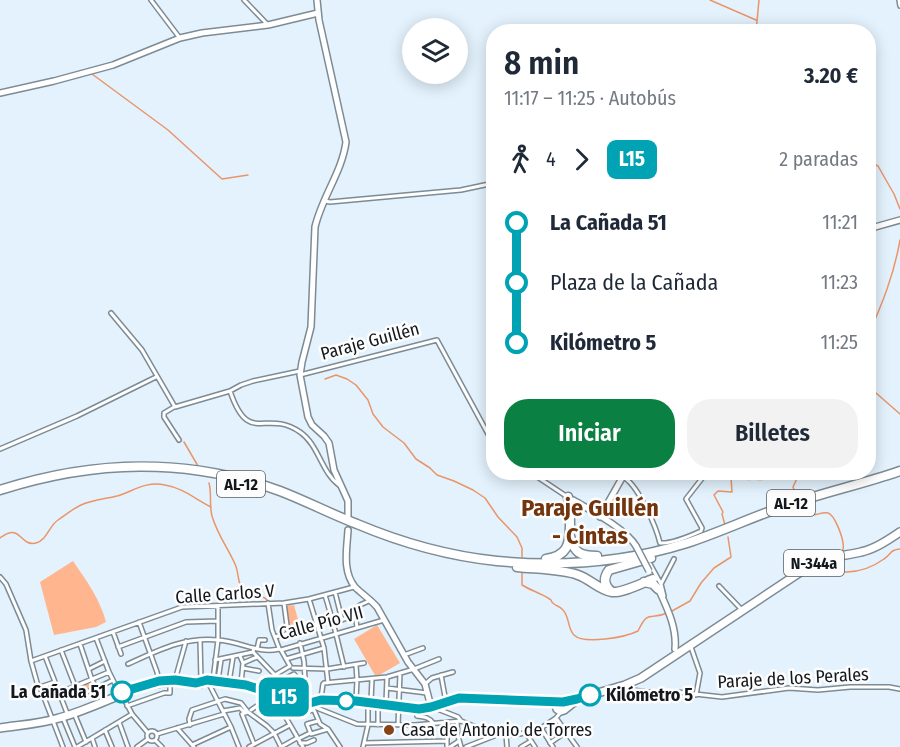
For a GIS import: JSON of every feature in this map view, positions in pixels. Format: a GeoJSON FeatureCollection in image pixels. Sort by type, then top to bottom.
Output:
{"type":"FeatureCollection","features":[{"type":"Feature","properties":{"kind":"highway","name":"AL-12"},"geometry":{"type":"LineString","coordinates":[[0,490],[56,474],[102,468],[154,466],[202,471],[261,485],[395,539],[438,551],[479,559],[569,563],[652,554],[709,536],[800,500],[869,480]]}},
{"type":"Feature","properties":{"kind":"highway","name":"AL-12"},"geometry":{"type":"LineString","coordinates":[[0,495],[39,484],[96,473],[147,471],[195,475],[268,492],[363,532],[456,560],[508,567],[554,568],[588,566],[713,539],[802,505],[900,476]]}},
{"type":"Feature","properties":{"kind":"highway","name":"AL-12"},"geometry":{"type":"LineString","coordinates":[[876,478],[900,471]]}},
{"type":"Feature","properties":{"kind":"highway"},"geometry":{"type":"LineString","coordinates":[[570,501],[570,536],[574,549],[586,556],[652,554]]}},
{"type":"Feature","properties":{"kind":"highway"},"geometry":{"type":"LineString","coordinates":[[479,559],[553,558],[566,548],[570,536]]}},
{"type":"Feature","properties":{"kind":"highway"},"geometry":{"type":"LineString","coordinates":[[611,592],[605,584],[606,573],[609,570],[652,554]]}},
{"type":"Feature","properties":{"kind":"highway"},"geometry":{"type":"LineString","coordinates":[[508,567],[574,573],[611,592],[621,591],[649,574],[653,584],[660,587]]}},
{"type":"Feature","properties":{"kind":"main road","name":"N-344a"},"geometry":{"type":"LineString","coordinates":[[676,650],[690,645],[821,560],[831,556],[869,550],[900,532]]}},
{"type":"Feature","properties":{"kind":"main road"},"geometry":{"type":"LineString","coordinates":[[68,715],[103,700],[159,681],[229,682],[258,687],[306,704],[356,701],[414,709],[463,698],[559,707],[641,678],[676,650]]}},
{"type":"Feature","properties":{"kind":"main road"},"geometry":{"type":"LineString","coordinates":[[0,728],[51,720],[153,684],[175,682]]}},
{"type":"Feature","properties":{"kind":"street"},"geometry":{"type":"LineString","coordinates":[[151,0],[180,38]]}},
{"type":"Feature","properties":{"kind":"street"},"geometry":{"type":"LineString","coordinates":[[244,0],[268,25]]}},
{"type":"Feature","properties":{"kind":"street"},"geometry":{"type":"LineString","coordinates":[[899,0],[900,6]]}},
{"type":"Feature","properties":{"kind":"street"},"geometry":{"type":"LineString","coordinates":[[308,16],[317,2]]}},
{"type":"Feature","properties":{"kind":"street"},"geometry":{"type":"LineString","coordinates":[[317,2],[318,17],[346,142],[338,172],[315,226],[311,327],[300,373],[308,417],[312,425],[329,443],[334,470],[348,501],[348,516]]}},
{"type":"Feature","properties":{"kind":"street"},"geometry":{"type":"LineString","coordinates":[[0,93],[113,65],[180,38],[268,25],[308,16],[318,17]]}},
{"type":"Feature","properties":{"kind":"street"},"geometry":{"type":"LineString","coordinates":[[325,201],[461,190],[486,185]]}},
{"type":"Feature","properties":{"kind":"street"},"geometry":{"type":"LineString","coordinates":[[876,227],[900,220]]}},
{"type":"Feature","properties":{"kind":"street"},"geometry":{"type":"LineString","coordinates":[[111,313],[142,350],[174,407]]}},
{"type":"Feature","properties":{"kind":"street","name":"Paraje Guillén"},"geometry":{"type":"LineString","coordinates":[[300,373],[437,340],[486,431]]}},
{"type":"Feature","properties":{"kind":"street"},"geometry":{"type":"LineString","coordinates":[[179,440],[164,415],[166,411],[230,392],[253,381],[300,373]]}},
{"type":"Feature","properties":{"kind":"street"},"geometry":{"type":"LineString","coordinates":[[0,449],[45,431],[157,377]]}},
{"type":"Feature","properties":{"kind":"street"},"geometry":{"type":"LineString","coordinates":[[230,392],[233,402],[248,423],[284,424],[302,433],[333,479],[341,486]]}},
{"type":"Feature","properties":{"kind":"street"},"geometry":{"type":"LineString","coordinates":[[541,480],[570,501],[600,517],[632,539],[649,574],[660,587],[673,623],[676,650]]}},
{"type":"Feature","properties":{"kind":"street"},"geometry":{"type":"LineString","coordinates":[[600,517],[621,480]]}},
{"type":"Feature","properties":{"kind":"street"},"geometry":{"type":"LineString","coordinates":[[628,480],[638,493],[660,543],[664,544],[701,531],[702,528],[686,500],[701,480]]}},
{"type":"Feature","properties":{"kind":"street"},"geometry":{"type":"LineString","coordinates":[[348,530],[347,570],[350,580],[371,600],[404,655],[425,684],[427,693],[439,705]]}},
{"type":"Feature","properties":{"kind":"street"},"geometry":{"type":"LineString","coordinates":[[660,587],[674,559]]}},
{"type":"Feature","properties":{"kind":"street"},"geometry":{"type":"LineString","coordinates":[[0,577],[6,584],[26,630],[38,686],[63,747]]}},
{"type":"Feature","properties":{"kind":"street"},"geometry":{"type":"LineString","coordinates":[[719,586],[742,611]]}},
{"type":"Feature","properties":{"kind":"street","name":"Calle Carlos V"},"geometry":{"type":"LineString","coordinates":[[31,661],[182,607],[284,603],[355,587]]}},
{"type":"Feature","properties":{"kind":"street"},"geometry":{"type":"LineString","coordinates":[[335,592],[342,620]]}},
{"type":"Feature","properties":{"kind":"street"},"geometry":{"type":"LineString","coordinates":[[325,594],[344,666]]}},
{"type":"Feature","properties":{"kind":"street"},"geometry":{"type":"LineString","coordinates":[[309,599],[324,648],[328,683]]}},
{"type":"Feature","properties":{"kind":"street"},"geometry":{"type":"LineString","coordinates":[[357,628],[354,612],[360,605],[371,600]]}},
{"type":"Feature","properties":{"kind":"street"},"geometry":{"type":"LineString","coordinates":[[268,603],[275,637],[291,667]]}},
{"type":"Feature","properties":{"kind":"street"},"geometry":{"type":"LineString","coordinates":[[284,603],[288,633]]}},
{"type":"Feature","properties":{"kind":"street"},"geometry":{"type":"LineString","coordinates":[[206,682],[216,660],[218,605]]}},
{"type":"Feature","properties":{"kind":"street"},"geometry":{"type":"LineString","coordinates":[[333,622],[355,616]]}},
{"type":"Feature","properties":{"kind":"street","name":"Calle Pío VII"},"geometry":{"type":"LineString","coordinates":[[128,664],[186,641],[218,640],[255,650],[280,649],[384,620]]}},
{"type":"Feature","properties":{"kind":"street"},"geometry":{"type":"LineString","coordinates":[[118,647],[186,622],[218,621]]}},
{"type":"Feature","properties":{"kind":"street"},"geometry":{"type":"LineString","coordinates":[[139,622],[159,681]]}},
{"type":"Feature","properties":{"kind":"street"},"geometry":{"type":"LineString","coordinates":[[275,637],[318,625]]}},
{"type":"Feature","properties":{"kind":"street"},"geometry":{"type":"LineString","coordinates":[[113,632],[121,654]]}},
{"type":"Feature","properties":{"kind":"street"},"geometry":{"type":"LineString","coordinates":[[96,638],[113,680],[132,714],[148,733],[148,739]]}},
{"type":"Feature","properties":{"kind":"street"},"geometry":{"type":"LineString","coordinates":[[200,640],[200,679],[206,682],[218,701],[239,747]]}},
{"type":"Feature","properties":{"kind":"street"},"geometry":{"type":"LineString","coordinates":[[265,640],[259,640],[255,650],[257,657],[272,673],[277,674],[291,667],[327,669],[364,663]]}},
{"type":"Feature","properties":{"kind":"street"},"geometry":{"type":"LineString","coordinates":[[127,706],[170,693],[186,641]]}},
{"type":"Feature","properties":{"kind":"street"},"geometry":{"type":"LineString","coordinates":[[277,674],[281,681],[294,674],[298,679],[304,679],[305,668],[300,643]]}},
{"type":"Feature","properties":{"kind":"street"},"geometry":{"type":"LineString","coordinates":[[80,644],[92,680],[103,700]]}},
{"type":"Feature","properties":{"kind":"street"},"geometry":{"type":"LineString","coordinates":[[690,645],[700,673],[696,695]]}},
{"type":"Feature","properties":{"kind":"street"},"geometry":{"type":"LineString","coordinates":[[286,659],[324,648]]}},
{"type":"Feature","properties":{"kind":"street"},"geometry":{"type":"LineString","coordinates":[[404,655],[423,648]]}},
{"type":"Feature","properties":{"kind":"street"},"geometry":{"type":"LineString","coordinates":[[61,650],[75,686]]}},
{"type":"Feature","properties":{"kind":"street"},"geometry":{"type":"LineString","coordinates":[[216,660],[255,650]]}},
{"type":"Feature","properties":{"kind":"street"},"geometry":{"type":"LineString","coordinates":[[240,655],[243,663],[240,684]]}},
{"type":"Feature","properties":{"kind":"street"},"geometry":{"type":"LineString","coordinates":[[45,656],[78,747],[132,714]]}},
{"type":"Feature","properties":{"kind":"street"},"geometry":{"type":"LineString","coordinates":[[229,682],[232,657]]}},
{"type":"Feature","properties":{"kind":"street"},"geometry":{"type":"LineString","coordinates":[[243,663],[257,657]]}},
{"type":"Feature","properties":{"kind":"street"},"geometry":{"type":"LineString","coordinates":[[206,682],[221,659]]}},
{"type":"Feature","properties":{"kind":"street"},"geometry":{"type":"LineString","coordinates":[[340,747],[328,729],[318,721],[315,704],[323,684],[387,677],[439,659]]}},
{"type":"Feature","properties":{"kind":"street"},"geometry":{"type":"LineString","coordinates":[[89,669],[105,661]]}},
{"type":"Feature","properties":{"kind":"street"},"geometry":{"type":"LineString","coordinates":[[356,665],[356,701]]}},
{"type":"Feature","properties":{"kind":"street"},"geometry":{"type":"LineString","coordinates":[[243,668],[259,671]]}},
{"type":"Feature","properties":{"kind":"street"},"geometry":{"type":"LineString","coordinates":[[59,693],[109,672]]}},
{"type":"Feature","properties":{"kind":"street"},"geometry":{"type":"LineString","coordinates":[[425,684],[432,678],[453,672]]}},
{"type":"Feature","properties":{"kind":"street"},"geometry":{"type":"LineString","coordinates":[[398,726],[400,673]]}},
{"type":"Feature","properties":{"kind":"street"},"geometry":{"type":"LineString","coordinates":[[441,675],[440,710],[458,717],[459,741],[464,747],[499,734]]}},
{"type":"Feature","properties":{"kind":"street"},"geometry":{"type":"LineString","coordinates":[[387,677],[387,688],[376,704],[363,745],[447,741]]}},
{"type":"Feature","properties":{"kind":"street"},"geometry":{"type":"LineString","coordinates":[[372,679],[378,725]]}},
{"type":"Feature","properties":{"kind":"street"},"geometry":{"type":"LineString","coordinates":[[70,688],[73,697],[113,680]]}},
{"type":"Feature","properties":{"kind":"street"},"geometry":{"type":"LineString","coordinates":[[40,687],[55,682]]}},
{"type":"Feature","properties":{"kind":"street","name":"Paraje de los Perales"},"geometry":{"type":"LineString","coordinates":[[615,687],[646,692],[677,692],[727,697],[789,688],[818,690],[889,687],[900,689]]}},
{"type":"Feature","properties":{"kind":"street"},"geometry":{"type":"LineString","coordinates":[[387,688],[427,693]]}},
{"type":"Feature","properties":{"kind":"street"},"geometry":{"type":"LineString","coordinates":[[276,707],[280,695]]}},
{"type":"Feature","properties":{"kind":"street"},"geometry":{"type":"LineString","coordinates":[[190,725],[192,710],[227,699],[241,703],[267,726],[274,733],[281,747],[314,740]]}},
{"type":"Feature","properties":{"kind":"street"},"geometry":{"type":"LineString","coordinates":[[254,744],[242,714],[263,702],[282,711],[299,742]]}},
{"type":"Feature","properties":{"kind":"street"},"geometry":{"type":"LineString","coordinates":[[209,704],[211,709]]}},
{"type":"Feature","properties":{"kind":"street"},"geometry":{"type":"LineString","coordinates":[[285,716],[299,713],[315,704]]}},
{"type":"Feature","properties":{"kind":"street"},"geometry":{"type":"LineString","coordinates":[[315,704],[317,708],[357,724],[398,726],[459,721],[506,735],[526,733],[541,728],[559,707]]}},
{"type":"Feature","properties":{"kind":"street"},"geometry":{"type":"LineString","coordinates":[[199,707],[201,712]]}},
{"type":"Feature","properties":{"kind":"street"},"geometry":{"type":"LineString","coordinates":[[559,707],[566,732],[575,747]]}},
{"type":"Feature","properties":{"kind":"street"},"geometry":{"type":"LineString","coordinates":[[157,734],[240,708],[243,711],[250,711]]}},
{"type":"Feature","properties":{"kind":"street"},"geometry":{"type":"LineString","coordinates":[[68,715],[86,742]]}},
{"type":"Feature","properties":{"kind":"street"},"geometry":{"type":"LineString","coordinates":[[417,716],[426,717],[433,723]]}},
{"type":"Feature","properties":{"kind":"street"},"geometry":{"type":"LineString","coordinates":[[310,733],[307,724],[318,721]]}},
{"type":"Feature","properties":{"kind":"street"},"geometry":{"type":"LineString","coordinates":[[119,722],[129,747]]}},
{"type":"Feature","properties":{"kind":"street"},"geometry":{"type":"LineString","coordinates":[[447,722],[449,747],[459,741]]}},
{"type":"Feature","properties":{"kind":"street"},"geometry":{"type":"LineString","coordinates":[[249,747],[290,725]]}},
{"type":"Feature","properties":{"kind":"street"},"geometry":{"type":"LineString","coordinates":[[177,728],[193,746],[231,727]]}},
{"type":"Feature","properties":{"kind":"street"},"geometry":{"type":"LineString","coordinates":[[541,728],[552,745],[566,732]]}},
{"type":"Feature","properties":{"kind":"street"},"geometry":{"type":"LineString","coordinates":[[299,742],[310,733],[328,729]]}},
{"type":"Feature","properties":{"kind":"street"},"geometry":{"type":"LineString","coordinates":[[105,730],[112,747]]}},
{"type":"Feature","properties":{"kind":"street"},"geometry":{"type":"LineString","coordinates":[[148,733],[153,730],[157,734]]}},
{"type":"Feature","properties":{"kind":"street"},"geometry":{"type":"LineString","coordinates":[[526,733],[535,747]]}},
{"type":"Feature","properties":{"kind":"street"},"geometry":{"type":"LineString","coordinates":[[155,740],[157,734]]}},
{"type":"Feature","properties":{"kind":"street"},"geometry":{"type":"LineString","coordinates":[[506,735],[507,747]]}},
{"type":"Feature","properties":{"kind":"street"},"geometry":{"type":"LineString","coordinates":[[92,738],[95,747]]}},
{"type":"Feature","properties":{"kind":"street"},"geometry":{"type":"LineString","coordinates":[[148,739],[155,740],[162,747]]}},
{"type":"Feature","properties":{"kind":"street"},"geometry":{"type":"LineString","coordinates":[[137,747],[148,739]]}},
{"type":"Feature","properties":{"kind":"street"},"geometry":{"type":"LineString","coordinates":[[521,747],[531,741]]}},
{"type":"Feature","properties":{"kind":"street"},"geometry":{"type":"LineString","coordinates":[[389,742],[392,747]]}},
{"type":"Feature","properties":{"kind":"shaded area"},"geometry":{"type":"Polygon","coordinates":[[[73,561],[88,583],[106,622],[96,627],[54,635],[40,582],[73,561]]]}},
{"type":"Feature","properties":{"kind":"shaded area"},"geometry":{"type":"Polygon","coordinates":[[[294,605],[300,627],[289,630],[286,606],[294,605]]]}},
{"type":"Feature","properties":{"kind":"shaded area"},"geometry":{"type":"Polygon","coordinates":[[[377,625],[400,663],[376,677],[354,639],[377,625]]]}},
{"type":"Feature","properties":{"kind":"shaded area"},"geometry":{"type":"Polygon","coordinates":[[[92,680],[97,688],[73,697],[70,688],[92,680]]]}},
{"type":"Feature","properties":{"kind":"waterway"},"geometry":{"type":"LineString","coordinates":[[710,0],[756,20]]}},
{"type":"Feature","properties":{"kind":"waterway"},"geometry":{"type":"LineString","coordinates":[[757,24],[759,0]]}},
{"type":"Feature","properties":{"kind":"waterway"},"geometry":{"type":"LineString","coordinates":[[92,74],[168,130],[222,179],[248,175]]}},
{"type":"Feature","properties":{"kind":"waterway"},"geometry":{"type":"LineString","coordinates":[[876,165],[894,194],[900,209]]}},
{"type":"Feature","properties":{"kind":"waterway"},"geometry":{"type":"LineString","coordinates":[[876,317],[887,289],[900,240]]}},
{"type":"Feature","properties":{"kind":"waterway"},"geometry":{"type":"LineString","coordinates":[[325,379],[336,375],[356,385],[368,400],[373,414],[383,427],[404,443],[416,459],[437,475],[473,490],[485,498],[498,517],[517,537],[522,548],[522,557]]}},
{"type":"Feature","properties":{"kind":"waterway"},"geometry":{"type":"LineString","coordinates":[[876,393],[900,414]]}},
{"type":"Feature","properties":{"kind":"waterway"},"geometry":{"type":"LineString","coordinates":[[184,442],[198,466]]}},
{"type":"Feature","properties":{"kind":"waterway"},"geometry":{"type":"LineString","coordinates":[[725,525],[723,512],[714,495],[718,491],[732,492],[731,480]]}},
{"type":"Feature","properties":{"kind":"waterway"},"geometry":{"type":"LineString","coordinates":[[796,480],[793,487],[795,493],[802,495]]}},
{"type":"Feature","properties":{"kind":"waterway"},"geometry":{"type":"LineString","coordinates":[[209,483],[212,516],[235,564],[241,588],[249,596],[262,597],[267,600]]}},
{"type":"Feature","properties":{"kind":"waterway"},"geometry":{"type":"LineString","coordinates":[[0,538],[13,533],[26,542],[36,543],[43,539],[55,523],[78,506],[151,484],[178,489],[211,507]]}},
{"type":"Feature","properties":{"kind":"waterway"},"geometry":{"type":"LineString","coordinates":[[806,508],[813,515],[824,513],[831,515],[838,526],[842,540],[842,553]]}},
{"type":"Feature","properties":{"kind":"waterway"},"geometry":{"type":"LineString","coordinates":[[672,611],[690,601],[714,568],[731,557],[728,537]]}},
{"type":"Feature","properties":{"kind":"waterway"},"geometry":{"type":"LineString","coordinates":[[839,560],[837,571],[862,570],[873,566],[892,551],[900,549]]}},
{"type":"Feature","properties":{"kind":"waterway"},"geometry":{"type":"LineString","coordinates":[[522,573],[522,585],[550,599],[562,609],[570,629],[579,638],[595,640],[624,636],[638,631],[648,617],[667,613]]}},
{"type":"Feature","properties":{"kind":"bus line","name":"L15"},"geometry":{"type":"LineString","coordinates":[[122,692],[148,683],[166,680],[196,683],[207,680],[258,687],[306,704],[321,700],[356,701],[414,709],[431,707],[459,698],[563,702],[590,695]]}},
{"type":"Feature","properties":{"kind":"place","name":"La Cañada 51"},"geometry":{"type":"Point","coordinates":[122,692]}},
{"type":"Feature","properties":{"kind":"place","name":"Kilómetro 5"},"geometry":{"type":"Point","coordinates":[590,695]}},
{"type":"Feature","properties":{"kind":"place","name":"Casa de Antonio de Torres"},"geometry":{"type":"Point","coordinates":[389,730]}},
{"type":"Feature","properties":{"kind":"district","name":"Paraje Guillén - Cintas"},"geometry":{"type":"Point","coordinates":[590,522]}}]}
